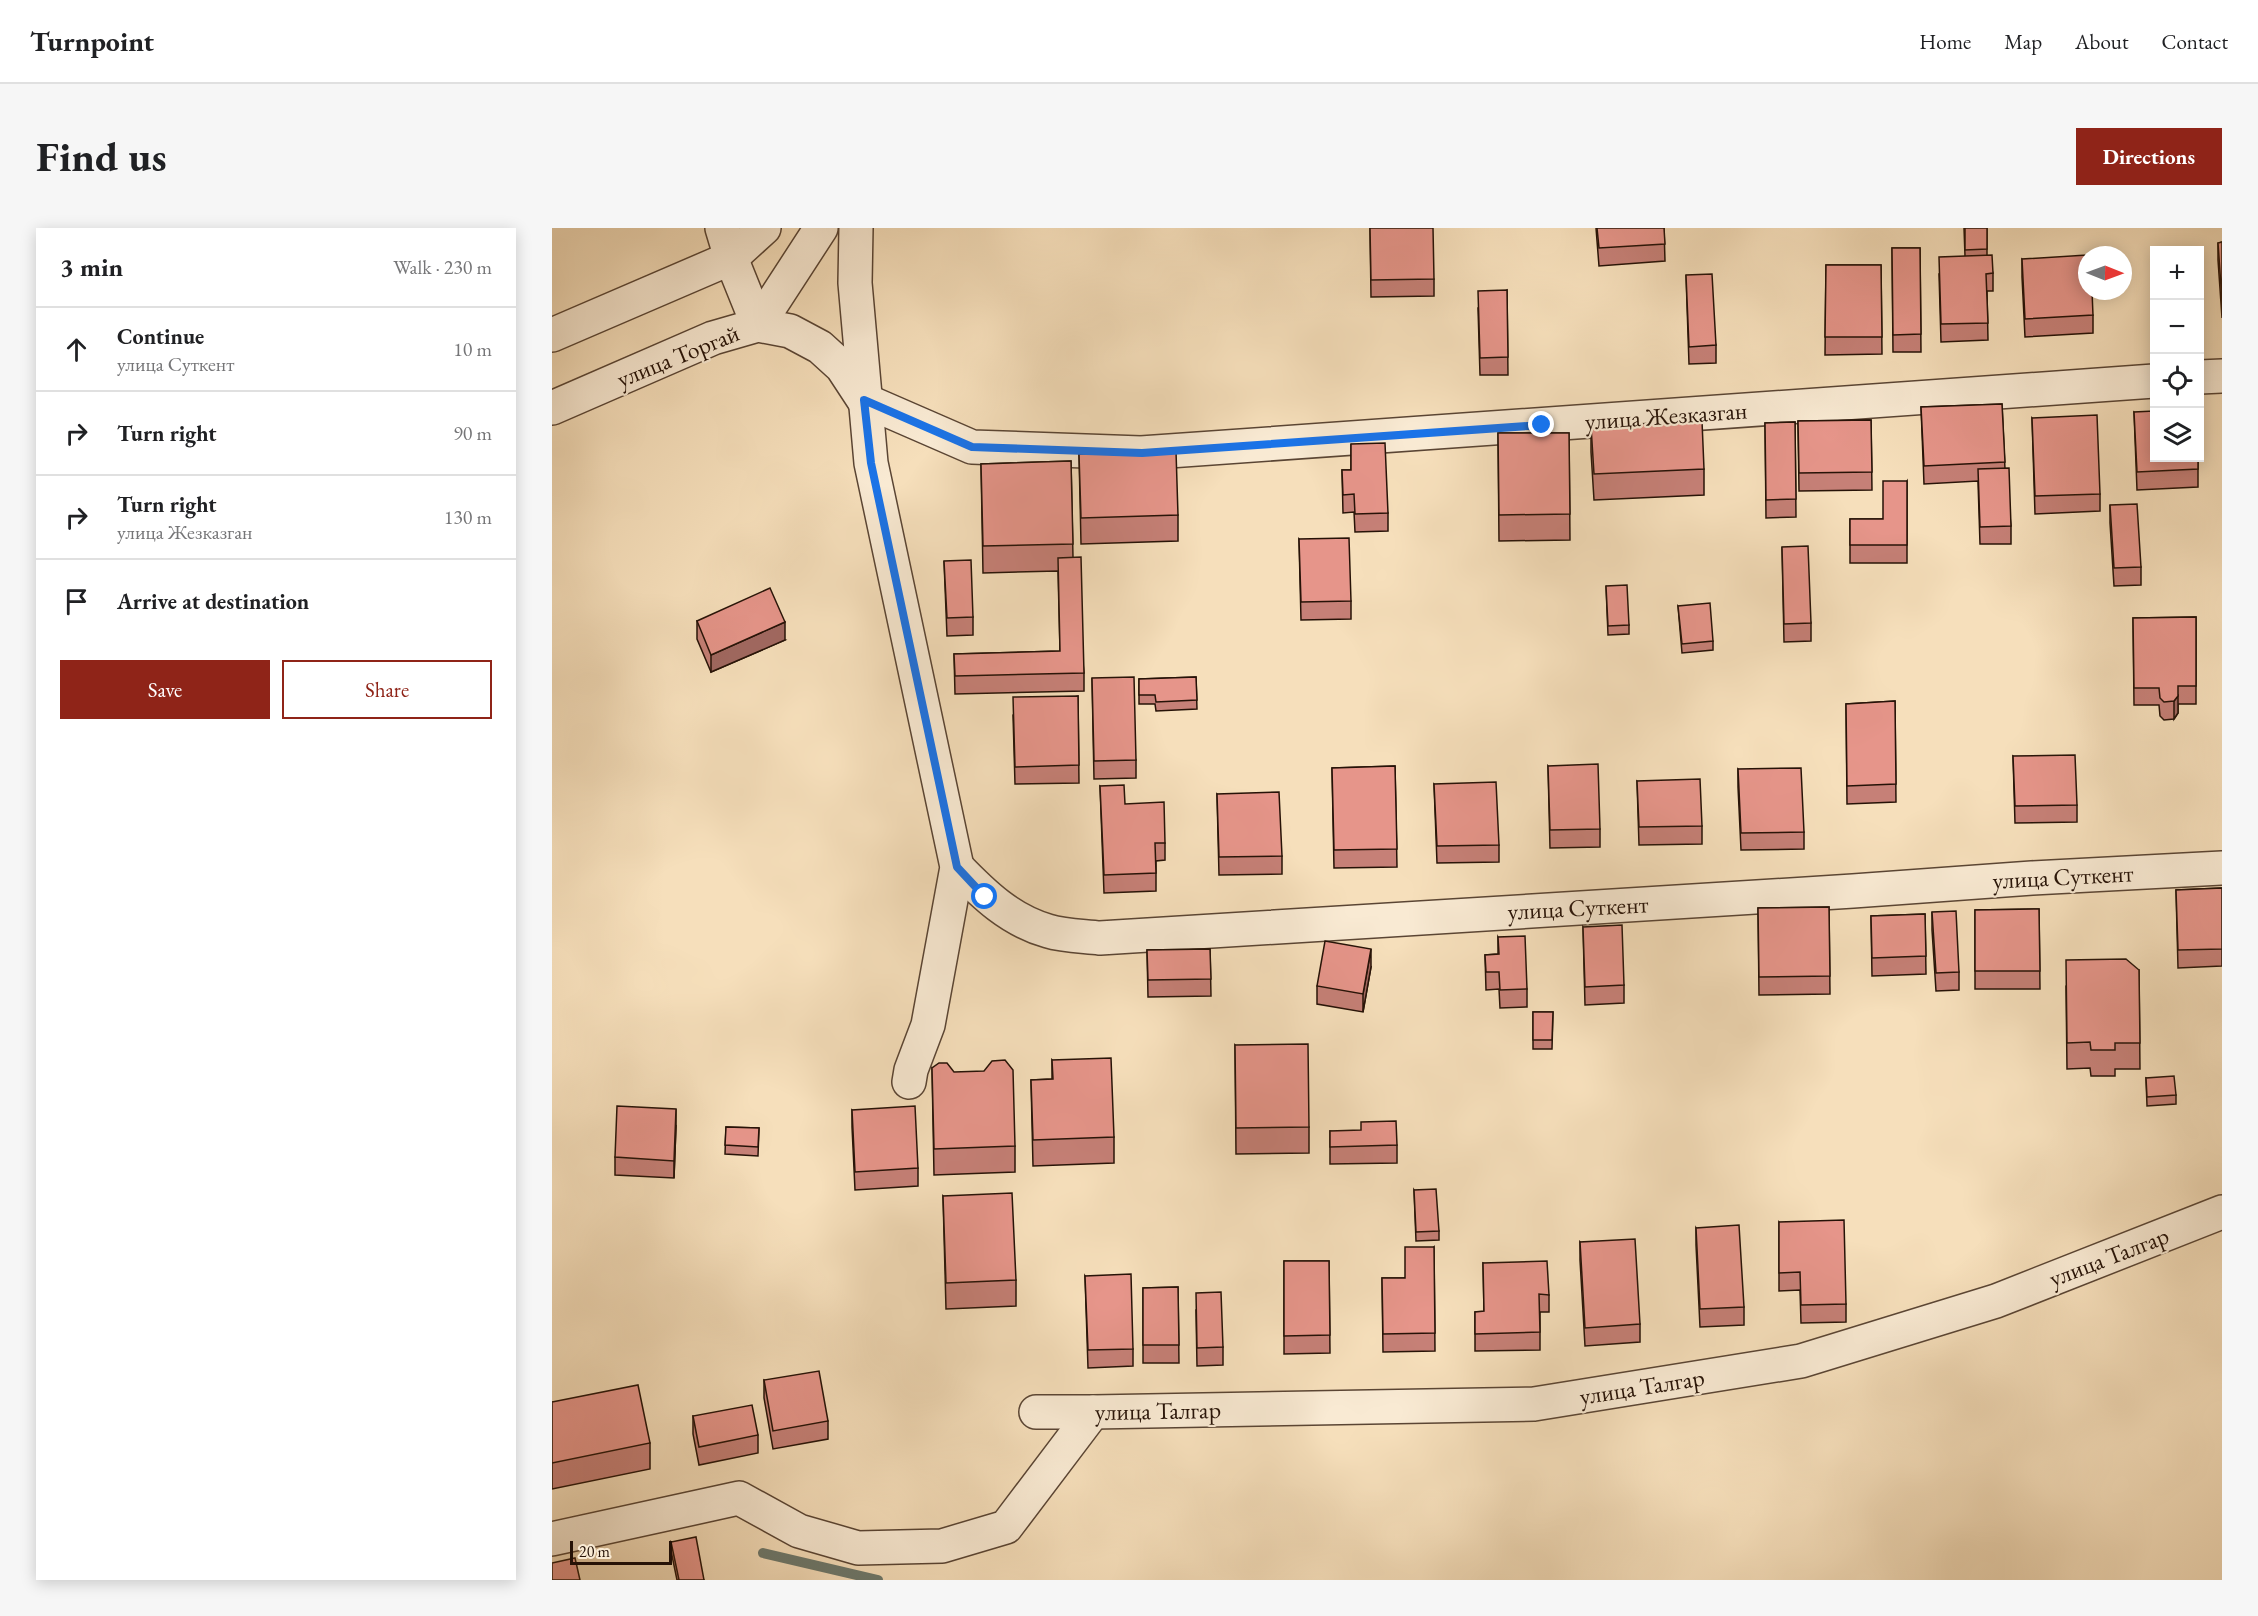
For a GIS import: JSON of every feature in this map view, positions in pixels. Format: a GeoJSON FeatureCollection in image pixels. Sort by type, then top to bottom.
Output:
{"type":"FeatureCollection","features":[{"type":"Feature","properties":{"kind":"street"},"geometry":{"type":"LineString","coordinates":[[552,334],[727,243],[764,228]]}},
{"type":"Feature","properties":{"kind":"street"},"geometry":{"type":"LineString","coordinates":[[821,228],[758,325],[790,331],[820,347],[842,367],[864,400]]}},
{"type":"Feature","properties":{"kind":"street"},"geometry":{"type":"LineString","coordinates":[[856,228],[855,283],[871,463],[957,867],[928,1025],[909,1082]]}},
{"type":"Feature","properties":{"kind":"street","name":"улица Торгай"},"geometry":{"type":"LineString","coordinates":[[552,408],[713,338],[758,325],[727,243]]}},
{"type":"Feature","properties":{"kind":"street"},"geometry":{"type":"LineString","coordinates":[[2204,377],[2222,376]]}},
{"type":"Feature","properties":{"kind":"street","name":"улица Жезказган"},"geometry":{"type":"LineString","coordinates":[[864,400],[972,447],[1142,453],[2150,381]]}},
{"type":"Feature","properties":{"kind":"street","name":"улица Суткент"},"geometry":{"type":"LineString","coordinates":[[957,867],[985,897],[1020,921],[1050,932],[1100,938],[2222,868]]}},
{"type":"Feature","properties":{"kind":"street","name":"улица Талгар"},"geometry":{"type":"LineString","coordinates":[[1036,1412],[1093,1413],[1534,1404],[1801,1361],[1996,1301],[2222,1212]]}},
{"type":"Feature","properties":{"kind":"street"},"geometry":{"type":"LineString","coordinates":[[552,1539],[739,1498],[799,1531],[858,1548],[942,1546],[1006,1527],[1093,1413]]}},
{"type":"Feature","properties":{"kind":"building"},"geometry":{"type":"Polygon","coordinates":[[[1370,228],[1433,228],[1434,279],[1371,280],[1370,228]]]}},
{"type":"Feature","properties":{"kind":"building"},"geometry":{"type":"Polygon","coordinates":[[[1597,228],[1664,228],[1665,244],[1599,248],[1597,228]]]}},
{"type":"Feature","properties":{"kind":"building"},"geometry":{"type":"Polygon","coordinates":[[[1965,228],[1987,228],[1987,249],[1965,250],[1965,228]]]}},
{"type":"Feature","properties":{"kind":"building"},"geometry":{"type":"Polygon","coordinates":[[[2222,242],[2222,301],[2218,243],[2222,242]]]}},
{"type":"Feature","properties":{"kind":"building"},"geometry":{"type":"Polygon","coordinates":[[[1892,248],[1920,248],[1921,334],[1893,335],[1892,248]]]}},
{"type":"Feature","properties":{"kind":"building"},"geometry":{"type":"Polygon","coordinates":[[[1992,255],[1993,273],[1986,274],[1988,323],[1941,324],[1939,257],[1992,255]]]}},
{"type":"Feature","properties":{"kind":"building"},"geometry":{"type":"Polygon","coordinates":[[[2078,256],[2078,300],[2092,300],[2093,315],[2025,319],[2022,259],[2078,256]]]}},
{"type":"Feature","properties":{"kind":"building"},"geometry":{"type":"Polygon","coordinates":[[[1826,265],[1881,265],[1882,337],[1825,337],[1826,265]]]}},
{"type":"Feature","properties":{"kind":"building"},"geometry":{"type":"Polygon","coordinates":[[[1712,274],[1716,345],[1689,347],[1686,275],[1712,274]]]}},
{"type":"Feature","properties":{"kind":"building"},"geometry":{"type":"Polygon","coordinates":[[[1507,290],[1508,357],[1480,358],[1478,291],[1507,290]]]}},
{"type":"Feature","properties":{"kind":"building"},"geometry":{"type":"Polygon","coordinates":[[[2002,404],[2005,462],[1924,466],[1921,407],[2002,404]]]}},
{"type":"Feature","properties":{"kind":"building"},"geometry":{"type":"Polygon","coordinates":[[[2150,411],[2150,462],[2198,462],[2198,469],[2137,472],[2134,412],[2150,411]]]}},
{"type":"Feature","properties":{"kind":"building"},"geometry":{"type":"Polygon","coordinates":[[[2097,415],[2100,494],[2035,496],[2032,418],[2097,415]]]}},
{"type":"Feature","properties":{"kind":"building"},"geometry":{"type":"Polygon","coordinates":[[[1871,420],[1872,472],[1799,473],[1798,421],[1871,420]]]}},
{"type":"Feature","properties":{"kind":"building"},"geometry":{"type":"Polygon","coordinates":[[[1702,421],[1704,469],[1594,474],[1591,426],[1702,421]]]}},
{"type":"Feature","properties":{"kind":"building"},"geometry":{"type":"Polygon","coordinates":[[[1795,422],[1796,499],[1766,500],[1765,423],[1795,422]]]}},
{"type":"Feature","properties":{"kind":"building"},"geometry":{"type":"Polygon","coordinates":[[[1498,433],[1569,433],[1570,514],[1499,515],[1498,433]]]}},
{"type":"Feature","properties":{"kind":"building"},"geometry":{"type":"Polygon","coordinates":[[[1385,443],[1388,513],[1355,514],[1354,494],[1343,495],[1342,470],[1351,470],[1351,444],[1385,443]]]}},
{"type":"Feature","properties":{"kind":"building"},"geometry":{"type":"Polygon","coordinates":[[[1176,451],[1178,515],[1081,518],[1079,454],[1176,451]]]}},
{"type":"Feature","properties":{"kind":"building"},"geometry":{"type":"Polygon","coordinates":[[[1071,461],[1073,544],[983,546],[981,464],[1071,461]]]}},
{"type":"Feature","properties":{"kind":"building"},"geometry":{"type":"Polygon","coordinates":[[[2009,468],[2011,526],[1980,527],[1978,469],[2009,468]]]}},
{"type":"Feature","properties":{"kind":"building"},"geometry":{"type":"Polygon","coordinates":[[[1883,481],[1907,481],[1907,545],[1850,545],[1850,519],[1883,519],[1883,481]]]}},
{"type":"Feature","properties":{"kind":"building"},"geometry":{"type":"Polygon","coordinates":[[[2137,504],[2141,567],[2114,568],[2110,505],[2137,504]]]}},
{"type":"Feature","properties":{"kind":"building"},"geometry":{"type":"Polygon","coordinates":[[[1349,538],[1351,601],[1301,602],[1299,539],[1349,538]]]}},
{"type":"Feature","properties":{"kind":"building"},"geometry":{"type":"Polygon","coordinates":[[[1808,546],[1811,623],[1784,624],[1782,547],[1808,546]]]}},
{"type":"Feature","properties":{"kind":"building"},"geometry":{"type":"Polygon","coordinates":[[[1081,557],[1084,673],[955,676],[954,654],[1060,651],[1058,558],[1081,557]]]}},
{"type":"Feature","properties":{"kind":"building"},"geometry":{"type":"Polygon","coordinates":[[[971,560],[973,617],[947,618],[944,561],[971,560]]]}},
{"type":"Feature","properties":{"kind":"building"},"geometry":{"type":"Polygon","coordinates":[[[1627,585],[1629,625],[1608,626],[1606,586],[1627,585]]]}},
{"type":"Feature","properties":{"kind":"building"},"geometry":{"type":"Polygon","coordinates":[[[770,588],[785,622],[711,655],[697,621],[770,588]]]}},
{"type":"Feature","properties":{"kind":"building"},"geometry":{"type":"Polygon","coordinates":[[[1710,603],[1713,641],[1682,644],[1678,606],[1710,603]]]}},
{"type":"Feature","properties":{"kind":"building"},"geometry":{"type":"Polygon","coordinates":[[[2196,617],[2196,686],[2178,686],[2178,696],[2174,701],[2164,702],[2160,698],[2159,688],[2134,688],[2133,618],[2196,617]]]}},
{"type":"Feature","properties":{"kind":"building"},"geometry":{"type":"Polygon","coordinates":[[[1134,677],[1136,760],[1094,761],[1092,678],[1134,677]]]}},
{"type":"Feature","properties":{"kind":"building"},"geometry":{"type":"Polygon","coordinates":[[[1196,677],[1197,700],[1156,702],[1155,695],[1139,695],[1139,679],[1196,677]]]}},
{"type":"Feature","properties":{"kind":"building"},"geometry":{"type":"Polygon","coordinates":[[[1078,696],[1079,765],[1015,767],[1013,697],[1078,696]]]}},
{"type":"Feature","properties":{"kind":"building"},"geometry":{"type":"Polygon","coordinates":[[[1895,701],[1896,784],[1847,786],[1846,704],[1895,701]]]}},
{"type":"Feature","properties":{"kind":"building"},"geometry":{"type":"Polygon","coordinates":[[[2075,755],[2077,805],[2015,806],[2013,756],[2075,755]]]}},
{"type":"Feature","properties":{"kind":"building"},"geometry":{"type":"Polygon","coordinates":[[[1598,764],[1600,829],[1550,830],[1548,766],[1598,764]]]}},
{"type":"Feature","properties":{"kind":"building"},"geometry":{"type":"Polygon","coordinates":[[[1395,766],[1397,849],[1334,850],[1332,768],[1395,766]]]}},
{"type":"Feature","properties":{"kind":"building"},"geometry":{"type":"Polygon","coordinates":[[[1801,768],[1804,832],[1741,833],[1738,769],[1801,768]]]}},
{"type":"Feature","properties":{"kind":"building"},"geometry":{"type":"Polygon","coordinates":[[[1700,779],[1702,826],[1639,827],[1637,781],[1700,779]]]}},
{"type":"Feature","properties":{"kind":"building"},"geometry":{"type":"Polygon","coordinates":[[[1496,782],[1499,845],[1437,846],[1434,784],[1496,782]]]}},
{"type":"Feature","properties":{"kind":"building"},"geometry":{"type":"Polygon","coordinates":[[[1124,785],[1125,804],[1164,802],[1165,843],[1155,843],[1156,873],[1104,875],[1100,786],[1124,785]]]}},
{"type":"Feature","properties":{"kind":"building"},"geometry":{"type":"Polygon","coordinates":[[[1279,792],[1282,856],[1219,857],[1217,794],[1279,792]]]}},
{"type":"Feature","properties":{"kind":"building"},"geometry":{"type":"Polygon","coordinates":[[[2222,888],[2222,949],[2178,950],[2176,890],[2222,888]]]}},
{"type":"Feature","properties":{"kind":"building"},"geometry":{"type":"Polygon","coordinates":[[[1829,907],[1830,976],[1759,977],[1758,908],[1829,907]]]}},
{"type":"Feature","properties":{"kind":"building"},"geometry":{"type":"Polygon","coordinates":[[[2039,909],[2040,971],[1975,971],[1975,910],[2039,909]]]}},
{"type":"Feature","properties":{"kind":"building"},"geometry":{"type":"Polygon","coordinates":[[[1956,911],[1959,972],[1936,973],[1932,912],[1956,911]]]}},
{"type":"Feature","properties":{"kind":"building"},"geometry":{"type":"Polygon","coordinates":[[[1925,914],[1926,956],[1872,958],[1871,916],[1925,914]]]}},
{"type":"Feature","properties":{"kind":"building"},"geometry":{"type":"Polygon","coordinates":[[[1622,925],[1624,985],[1585,987],[1583,927],[1622,925]]]}},
{"type":"Feature","properties":{"kind":"building"},"geometry":{"type":"Polygon","coordinates":[[[1525,936],[1527,989],[1500,990],[1499,972],[1486,972],[1485,955],[1499,954],[1498,937],[1525,936]]]}},
{"type":"Feature","properties":{"kind":"building"},"geometry":{"type":"Polygon","coordinates":[[[1325,941],[1371,949],[1363,994],[1317,986],[1325,941]]]}},
{"type":"Feature","properties":{"kind":"building"},"geometry":{"type":"Polygon","coordinates":[[[1210,949],[1211,979],[1148,980],[1147,950],[1210,949]]]}},
{"type":"Feature","properties":{"kind":"building"},"geometry":{"type":"Polygon","coordinates":[[[2126,959],[2139,970],[2140,1043],[2115,1043],[2115,1050],[2091,1050],[2090,1042],[2067,1043],[2066,960],[2126,959]]]}},
{"type":"Feature","properties":{"kind":"building"},"geometry":{"type":"Polygon","coordinates":[[[1533,1012],[1553,1012],[1552,1040],[1533,1040],[1533,1012]]]}},
{"type":"Feature","properties":{"kind":"building"},"geometry":{"type":"Polygon","coordinates":[[[1308,1044],[1309,1127],[1236,1128],[1235,1045],[1308,1044]]]}},
{"type":"Feature","properties":{"kind":"building"},"geometry":{"type":"Polygon","coordinates":[[[1111,1058],[1114,1137],[1033,1140],[1031,1080],[1053,1079],[1052,1060],[1111,1058]]]}},
{"type":"Feature","properties":{"kind":"building"},"geometry":{"type":"Polygon","coordinates":[[[1005,1060],[1013,1070],[1015,1146],[934,1149],[932,1068],[939,1063],[947,1063],[954,1072],[984,1071],[992,1061],[1005,1060]]]}},
{"type":"Feature","properties":{"kind":"building"},"geometry":{"type":"Polygon","coordinates":[[[2174,1076],[2176,1095],[2147,1097],[2146,1078],[2174,1076]]]}},
{"type":"Feature","properties":{"kind":"building"},"geometry":{"type":"Polygon","coordinates":[[[617,1106],[676,1109],[674,1161],[615,1157],[617,1106]]]}},
{"type":"Feature","properties":{"kind":"building"},"geometry":{"type":"Polygon","coordinates":[[[915,1106],[918,1168],[855,1172],[852,1110],[915,1106]]]}},
{"type":"Feature","properties":{"kind":"building"},"geometry":{"type":"Polygon","coordinates":[[[1396,1121],[1397,1145],[1330,1147],[1330,1131],[1361,1130],[1361,1122],[1396,1121]]]}},
{"type":"Feature","properties":{"kind":"building"},"geometry":{"type":"Polygon","coordinates":[[[726,1127],[759,1128],[758,1147],[725,1145],[726,1127]]]}},
{"type":"Feature","properties":{"kind":"building"},"geometry":{"type":"Polygon","coordinates":[[[1436,1189],[1439,1231],[1416,1232],[1414,1190],[1436,1189]]]}},
{"type":"Feature","properties":{"kind":"building"},"geometry":{"type":"Polygon","coordinates":[[[1012,1193],[1016,1280],[946,1283],[943,1196],[1012,1193]]]}},
{"type":"Feature","properties":{"kind":"building"},"geometry":{"type":"Polygon","coordinates":[[[1844,1220],[1846,1304],[1801,1305],[1800,1272],[1779,1273],[1779,1222],[1844,1220]]]}},
{"type":"Feature","properties":{"kind":"building"},"geometry":{"type":"Polygon","coordinates":[[[1739,1225],[1744,1307],[1700,1309],[1696,1228],[1739,1225]]]}},
{"type":"Feature","properties":{"kind":"building"},"geometry":{"type":"Polygon","coordinates":[[[1635,1239],[1640,1324],[1585,1328],[1580,1242],[1635,1239]]]}},
{"type":"Feature","properties":{"kind":"building"},"geometry":{"type":"Polygon","coordinates":[[[1405,1247],[1434,1247],[1435,1333],[1383,1334],[1382,1278],[1405,1278],[1405,1247]]]}},
{"type":"Feature","properties":{"kind":"building"},"geometry":{"type":"Polygon","coordinates":[[[1284,1261],[1329,1261],[1330,1335],[1284,1336],[1284,1261]]]}},
{"type":"Feature","properties":{"kind":"building"},"geometry":{"type":"Polygon","coordinates":[[[1547,1261],[1549,1295],[1539,1294],[1540,1332],[1475,1334],[1475,1312],[1484,1311],[1483,1263],[1547,1261]]]}},
{"type":"Feature","properties":{"kind":"building"},"geometry":{"type":"Polygon","coordinates":[[[1131,1274],[1133,1349],[1088,1350],[1085,1276],[1131,1274]]]}},
{"type":"Feature","properties":{"kind":"building"},"geometry":{"type":"Polygon","coordinates":[[[1178,1287],[1179,1345],[1143,1345],[1143,1288],[1178,1287]]]}},
{"type":"Feature","properties":{"kind":"building"},"geometry":{"type":"Polygon","coordinates":[[[1221,1292],[1223,1347],[1197,1348],[1196,1293],[1221,1292]]]}},
{"type":"Feature","properties":{"kind":"building"},"geometry":{"type":"Polygon","coordinates":[[[819,1371],[828,1421],[773,1431],[764,1380],[819,1371]]]}},
{"type":"Feature","properties":{"kind":"building"},"geometry":{"type":"Polygon","coordinates":[[[638,1385],[650,1443],[552,1463],[552,1402],[638,1385]]]}},
{"type":"Feature","properties":{"kind":"building"},"geometry":{"type":"Polygon","coordinates":[[[752,1405],[758,1435],[699,1447],[693,1416],[752,1405]]]}},
{"type":"Feature","properties":{"kind":"building"},"geometry":{"type":"Polygon","coordinates":[[[696,1537],[704,1580],[679,1580],[671,1542],[696,1537]]]}},
{"type":"Feature","properties":{"kind":"building"},"geometry":{"type":"Polygon","coordinates":[[[575,1558],[580,1580],[552,1580],[552,1563],[575,1558]]]}},
{"type":"Feature","properties":{"kind":"waterway"},"geometry":{"type":"LineString","coordinates":[[763,1553],[878,1580]]}},
{"type":"Feature","properties":{"kind":"route"},"geometry":{"type":"LineString","coordinates":[[985,897],[957,867],[871,463],[864,400],[972,447],[1142,453],[1542,425]]}}]}
